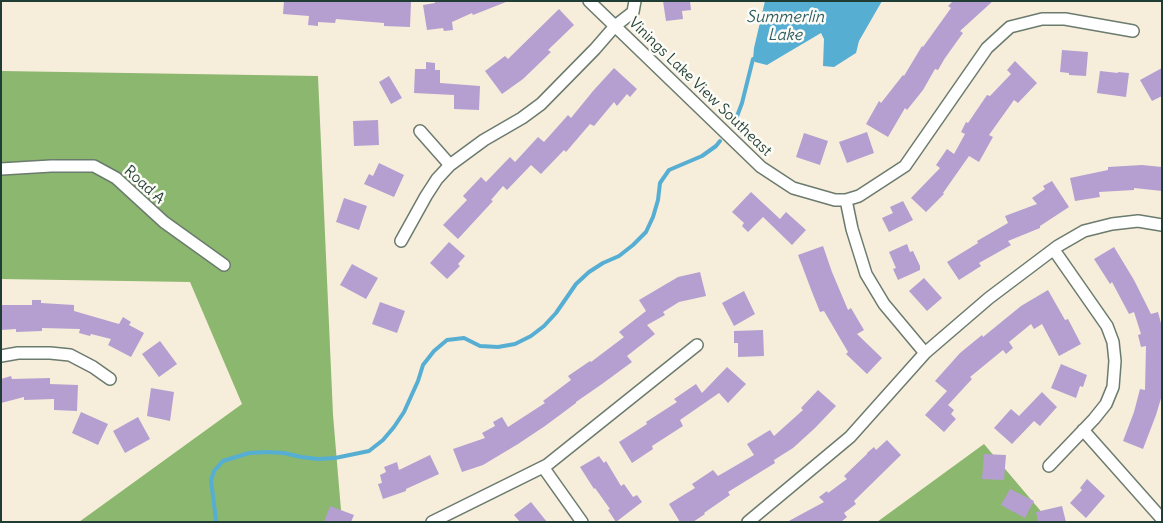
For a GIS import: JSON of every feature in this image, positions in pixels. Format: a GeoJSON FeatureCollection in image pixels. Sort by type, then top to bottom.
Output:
{"type":"FeatureCollection","features":[{"type":"Feature","properties":{"kind":"street","name":"Vinings Lake View Southeast"},"geometry":{"type":"LineString","coordinates":[[589,1],[761,168],[793,188],[835,200],[846,200]]}},
{"type":"Feature","properties":{"kind":"street"},"geometry":{"type":"LineString","coordinates":[[401,241],[426,196],[437,179],[450,165],[484,140],[522,118],[541,104],[615,26],[633,12],[635,1]]}},
{"type":"Feature","properties":{"kind":"street"},"geometry":{"type":"LineString","coordinates":[[924,353],[884,304],[866,274],[852,229],[846,200],[859,196],[904,166],[987,48],[1010,27],[1042,19],[1065,19],[1133,31]]}},
{"type":"Feature","properties":{"kind":"street"},"geometry":{"type":"LineString","coordinates":[[420,131],[450,165]]}},
{"type":"Feature","properties":{"kind":"street","name":"Road A"},"geometry":{"type":"LineString","coordinates":[[1,169],[94,166],[116,178],[164,222],[224,265]]}},
{"type":"Feature","properties":{"kind":"street"},"geometry":{"type":"LineString","coordinates":[[748,522],[850,437],[924,353],[989,298],[1054,250],[1084,231],[1112,224],[1138,221],[1162,224]]}},
{"type":"Feature","properties":{"kind":"street"},"geometry":{"type":"LineString","coordinates":[[1049,466],[1106,404],[1113,387],[1115,362],[1113,342],[1107,326],[1054,250]]}},
{"type":"Feature","properties":{"kind":"street"},"geometry":{"type":"LineString","coordinates":[[432,522],[543,466],[696,345]]}},
{"type":"Feature","properties":{"kind":"street"},"geometry":{"type":"LineString","coordinates":[[1,356],[18,353],[70,355],[93,366],[110,379]]}},
{"type":"Feature","properties":{"kind":"street"},"geometry":{"type":"LineString","coordinates":[[1083,430],[1162,519]]}},
{"type":"Feature","properties":{"kind":"street"},"geometry":{"type":"LineString","coordinates":[[543,466],[582,522]]}},
{"type":"Feature","properties":{"kind":"green space"},"geometry":{"type":"Polygon","coordinates":[[[1,71],[318,76],[333,415],[342,522],[79,522],[242,404],[190,282],[1,279],[1,71]]]}},
{"type":"Feature","properties":{"kind":"green space"},"geometry":{"type":"Polygon","coordinates":[[[984,444],[1050,522],[877,522],[984,444]]]}},
{"type":"Feature","properties":{"kind":"water","name":"Summerlin Lake"},"geometry":{"type":"Polygon","coordinates":[[[765,1],[882,1],[859,41],[856,53],[834,67],[823,66],[824,39],[821,33],[767,65],[755,62],[753,59],[754,48],[765,1]]]}},
{"type":"Feature","properties":{"kind":"building"},"geometry":{"type":"Polygon","coordinates":[[[284,1],[411,2],[410,27],[384,26],[384,23],[336,19],[335,23],[318,22],[318,26],[308,25],[309,16],[283,14],[284,1]]]}},
{"type":"Feature","properties":{"kind":"building"},"geometry":{"type":"Polygon","coordinates":[[[435,1],[506,2],[452,22],[453,30],[444,31],[443,28],[427,30],[423,5],[435,3],[435,1]]]}},
{"type":"Feature","properties":{"kind":"building"},"geometry":{"type":"Polygon","coordinates":[[[663,1],[690,1],[691,10],[682,11],[683,19],[666,21],[663,1]]]}},
{"type":"Feature","properties":{"kind":"building"},"geometry":{"type":"Polygon","coordinates":[[[953,1],[993,1],[960,31],[963,33],[938,70],[935,69],[923,90],[907,110],[905,108],[888,137],[866,124],[879,101],[881,103],[904,76],[922,46],[951,8],[948,6],[953,1]]]}},
{"type":"Feature","properties":{"kind":"building"},"geometry":{"type":"Polygon","coordinates":[[[559,9],[574,25],[548,50],[551,52],[523,79],[502,94],[485,71],[505,56],[508,59],[559,9]]]}},
{"type":"Feature","properties":{"kind":"building"},"geometry":{"type":"Polygon","coordinates":[[[1062,50],[1088,52],[1086,76],[1069,75],[1069,73],[1060,72],[1062,50]]]}},
{"type":"Feature","properties":{"kind":"building"},"geometry":{"type":"Polygon","coordinates":[[[1015,61],[1037,83],[1018,103],[1014,100],[989,135],[993,137],[979,162],[969,156],[944,194],[926,212],[911,198],[940,168],[936,165],[947,149],[954,154],[965,134],[961,132],[966,122],[968,123],[987,95],[990,96],[1011,74],[1007,70],[1015,61]]]}},
{"type":"Feature","properties":{"kind":"building"},"geometry":{"type":"Polygon","coordinates":[[[426,62],[435,63],[435,70],[440,70],[440,83],[480,86],[479,110],[454,109],[454,95],[414,93],[415,69],[426,69],[426,62]]]}},
{"type":"Feature","properties":{"kind":"building"},"geometry":{"type":"Polygon","coordinates":[[[614,68],[637,89],[630,97],[627,94],[617,106],[614,102],[594,126],[590,124],[566,152],[564,150],[541,174],[531,165],[507,190],[503,186],[491,200],[493,201],[458,239],[443,225],[467,200],[463,196],[481,177],[486,182],[510,157],[515,162],[538,137],[544,142],[568,115],[571,118],[614,68]]]}},
{"type":"Feature","properties":{"kind":"building"},"geometry":{"type":"Polygon","coordinates":[[[1162,68],[1162,96],[1152,101],[1140,80],[1162,68]]]}},
{"type":"Feature","properties":{"kind":"building"},"geometry":{"type":"Polygon","coordinates":[[[1100,71],[1129,73],[1126,97],[1097,93],[1100,71]]]}},
{"type":"Feature","properties":{"kind":"building"},"geometry":{"type":"Polygon","coordinates":[[[389,76],[402,98],[391,104],[379,82],[389,76]]]}},
{"type":"Feature","properties":{"kind":"building"},"geometry":{"type":"Polygon","coordinates":[[[378,120],[379,145],[354,146],[353,121],[378,120]]]}},
{"type":"Feature","properties":{"kind":"building"},"geometry":{"type":"Polygon","coordinates":[[[867,132],[874,153],[847,163],[839,142],[867,132]]]}},
{"type":"Feature","properties":{"kind":"building"},"geometry":{"type":"Polygon","coordinates":[[[804,133],[828,141],[820,165],[796,157],[804,133]]]}},
{"type":"Feature","properties":{"kind":"building"},"geometry":{"type":"Polygon","coordinates":[[[379,163],[404,175],[394,197],[364,184],[369,174],[373,176],[379,163]]]}},
{"type":"Feature","properties":{"kind":"building"},"geometry":{"type":"Polygon","coordinates":[[[1142,165],[1162,167],[1162,191],[1134,188],[1134,190],[1099,192],[1100,197],[1075,201],[1070,178],[1108,170],[1108,167],[1142,165]]]}},
{"type":"Feature","properties":{"kind":"building"},"geometry":{"type":"Polygon","coordinates":[[[1052,181],[1069,207],[1040,226],[1040,228],[1008,241],[1011,245],[979,263],[981,266],[959,280],[947,262],[978,243],[977,241],[1008,223],[1005,216],[1037,204],[1032,198],[1045,189],[1043,186],[1052,181]]]}},
{"type":"Feature","properties":{"kind":"building"},"geometry":{"type":"Polygon","coordinates":[[[751,192],[780,219],[786,212],[806,230],[792,245],[763,217],[748,232],[742,226],[744,223],[732,212],[751,192]]]}},
{"type":"Feature","properties":{"kind":"building"},"geometry":{"type":"Polygon","coordinates":[[[344,198],[367,206],[359,230],[336,222],[344,198]]]}},
{"type":"Feature","properties":{"kind":"building"},"geometry":{"type":"Polygon","coordinates":[[[903,201],[913,220],[889,232],[882,218],[893,213],[890,207],[903,201]]]}},
{"type":"Feature","properties":{"kind":"building"},"geometry":{"type":"Polygon","coordinates":[[[449,242],[465,256],[458,264],[460,266],[447,279],[430,263],[449,242]]]}},
{"type":"Feature","properties":{"kind":"building"},"geometry":{"type":"Polygon","coordinates":[[[907,244],[910,252],[913,251],[920,270],[898,280],[893,269],[896,268],[889,252],[907,244]]]}},
{"type":"Feature","properties":{"kind":"building"},"geometry":{"type":"Polygon","coordinates":[[[823,246],[848,310],[851,308],[864,330],[857,334],[882,358],[867,374],[846,354],[848,352],[824,311],[820,312],[798,255],[823,246]]]}},
{"type":"Feature","properties":{"kind":"building"},"geometry":{"type":"Polygon","coordinates":[[[1114,247],[1134,280],[1151,314],[1158,312],[1162,327],[1162,395],[1143,449],[1123,441],[1140,389],[1145,390],[1146,346],[1141,347],[1138,335],[1141,334],[1134,312],[1129,314],[1112,282],[1110,284],[1094,259],[1114,247]]]}},
{"type":"Feature","properties":{"kind":"building"},"geometry":{"type":"Polygon","coordinates":[[[352,264],[378,278],[366,299],[340,285],[352,264]]]}},
{"type":"Feature","properties":{"kind":"building"},"geometry":{"type":"Polygon","coordinates":[[[700,272],[706,296],[679,302],[663,312],[665,315],[647,325],[655,334],[627,356],[632,362],[518,444],[483,465],[462,472],[453,449],[485,438],[482,433],[495,426],[493,422],[502,417],[508,427],[545,403],[543,401],[571,380],[568,376],[591,362],[624,337],[619,332],[646,311],[639,300],[678,277],[700,272]]]}},
{"type":"Feature","properties":{"kind":"building"},"geometry":{"type":"Polygon","coordinates":[[[924,278],[942,298],[927,311],[909,291],[924,278]]]}},
{"type":"Feature","properties":{"kind":"building"},"geometry":{"type":"Polygon","coordinates":[[[1048,290],[1065,320],[1068,319],[1081,344],[1059,356],[1042,324],[1034,329],[1031,324],[1009,342],[1013,348],[1006,354],[1003,350],[970,377],[972,379],[948,405],[954,410],[951,414],[956,419],[944,432],[925,415],[947,391],[935,381],[960,353],[982,335],[983,337],[1021,306],[1048,290]]]}},
{"type":"Feature","properties":{"kind":"building"},"geometry":{"type":"Polygon","coordinates":[[[744,291],[755,314],[734,326],[722,303],[744,291]]]}},
{"type":"Feature","properties":{"kind":"building"},"geometry":{"type":"Polygon","coordinates":[[[32,300],[41,300],[41,303],[74,305],[74,311],[119,324],[123,317],[131,322],[129,325],[144,333],[131,357],[108,345],[111,339],[79,333],[80,329],[42,328],[42,331],[16,332],[16,329],[1,330],[1,305],[32,305],[32,300]]]}},
{"type":"Feature","properties":{"kind":"building"},"geometry":{"type":"Polygon","coordinates":[[[380,302],[405,311],[397,333],[372,324],[380,302]]]}},
{"type":"Feature","properties":{"kind":"building"},"geometry":{"type":"Polygon","coordinates":[[[763,330],[764,356],[738,357],[738,343],[734,343],[734,331],[763,330]]]}},
{"type":"Feature","properties":{"kind":"building"},"geometry":{"type":"Polygon","coordinates":[[[160,341],[177,364],[159,377],[142,354],[160,341]]]}},
{"type":"Feature","properties":{"kind":"building"},"geometry":{"type":"Polygon","coordinates":[[[1061,364],[1087,375],[1083,387],[1080,386],[1076,398],[1051,388],[1061,364]]]}},
{"type":"Feature","properties":{"kind":"building"},"geometry":{"type":"Polygon","coordinates":[[[727,367],[746,384],[728,403],[719,393],[680,420],[683,426],[652,446],[653,449],[632,463],[619,442],[677,402],[674,399],[696,384],[702,393],[727,367]]]}},
{"type":"Feature","properties":{"kind":"building"},"geometry":{"type":"Polygon","coordinates":[[[11,376],[12,379],[50,378],[50,384],[78,385],[77,411],[54,410],[54,399],[24,400],[24,397],[1,403],[1,379],[11,376]]]}},
{"type":"Feature","properties":{"kind":"building"},"geometry":{"type":"Polygon","coordinates":[[[151,388],[174,392],[170,421],[147,416],[151,388]]]}},
{"type":"Feature","properties":{"kind":"building"},"geometry":{"type":"Polygon","coordinates":[[[818,390],[836,406],[815,428],[793,448],[774,460],[775,463],[728,492],[730,495],[705,514],[693,522],[680,522],[669,504],[695,488],[692,484],[713,470],[718,476],[754,455],[747,444],[770,430],[774,436],[803,410],[801,408],[818,390]]]}},
{"type":"Feature","properties":{"kind":"building"},"geometry":{"type":"Polygon","coordinates":[[[1042,392],[1057,407],[1040,426],[1034,421],[1012,444],[994,428],[1011,409],[1019,416],[1042,392]]]}},
{"type":"Feature","properties":{"kind":"building"},"geometry":{"type":"Polygon","coordinates":[[[81,412],[108,424],[98,445],[72,433],[81,412]]]}},
{"type":"Feature","properties":{"kind":"building"},"geometry":{"type":"Polygon","coordinates":[[[138,417],[150,439],[125,453],[113,431],[138,417]]]}},
{"type":"Feature","properties":{"kind":"building"},"geometry":{"type":"Polygon","coordinates":[[[887,440],[901,455],[854,501],[856,504],[844,513],[847,517],[841,522],[787,522],[824,502],[819,497],[827,491],[828,493],[847,479],[844,476],[867,453],[874,447],[876,450],[887,440]]]}},
{"type":"Feature","properties":{"kind":"building"},"geometry":{"type":"Polygon","coordinates":[[[984,454],[1006,455],[1004,480],[982,479],[984,454]]]}},
{"type":"Feature","properties":{"kind":"building"},"geometry":{"type":"Polygon","coordinates":[[[430,455],[439,474],[406,489],[406,491],[383,499],[378,484],[382,483],[380,475],[386,472],[384,467],[397,462],[399,470],[430,455]]]}},
{"type":"Feature","properties":{"kind":"building"},"geometry":{"type":"Polygon","coordinates":[[[599,456],[604,463],[606,461],[621,486],[624,484],[633,497],[637,495],[642,502],[616,522],[608,510],[610,509],[580,467],[599,456]]]}},
{"type":"Feature","properties":{"kind":"building"},"geometry":{"type":"Polygon","coordinates":[[[1087,479],[1105,496],[1086,518],[1070,503],[1082,490],[1080,488],[1087,479]]]}},
{"type":"Feature","properties":{"kind":"building"},"geometry":{"type":"Polygon","coordinates":[[[1010,489],[1034,501],[1025,518],[1001,505],[1010,489]]]}},
{"type":"Feature","properties":{"kind":"building"},"geometry":{"type":"Polygon","coordinates":[[[531,502],[547,522],[520,522],[514,515],[531,502]]]}},
{"type":"Feature","properties":{"kind":"building"},"geometry":{"type":"Polygon","coordinates":[[[330,506],[354,515],[351,522],[324,522],[330,506]]]}},
{"type":"Feature","properties":{"kind":"building"},"geometry":{"type":"Polygon","coordinates":[[[1062,506],[1066,522],[1038,522],[1036,512],[1062,506]]]}},
{"type":"Feature","properties":{"kind":"waterway"},"geometry":{"type":"LineString","coordinates":[[736,119],[753,59]]}},
{"type":"Feature","properties":{"kind":"waterway"},"geometry":{"type":"LineString","coordinates":[[215,522],[211,480],[214,471],[223,461],[249,453],[284,453],[318,459],[335,458],[369,451],[383,440],[404,412],[423,365],[434,351],[447,340],[464,338],[480,346],[498,347],[515,344],[531,336],[556,313],[576,284],[589,272],[619,256],[646,232],[658,200],[660,183],[669,170],[702,156],[720,141]]}}]}
